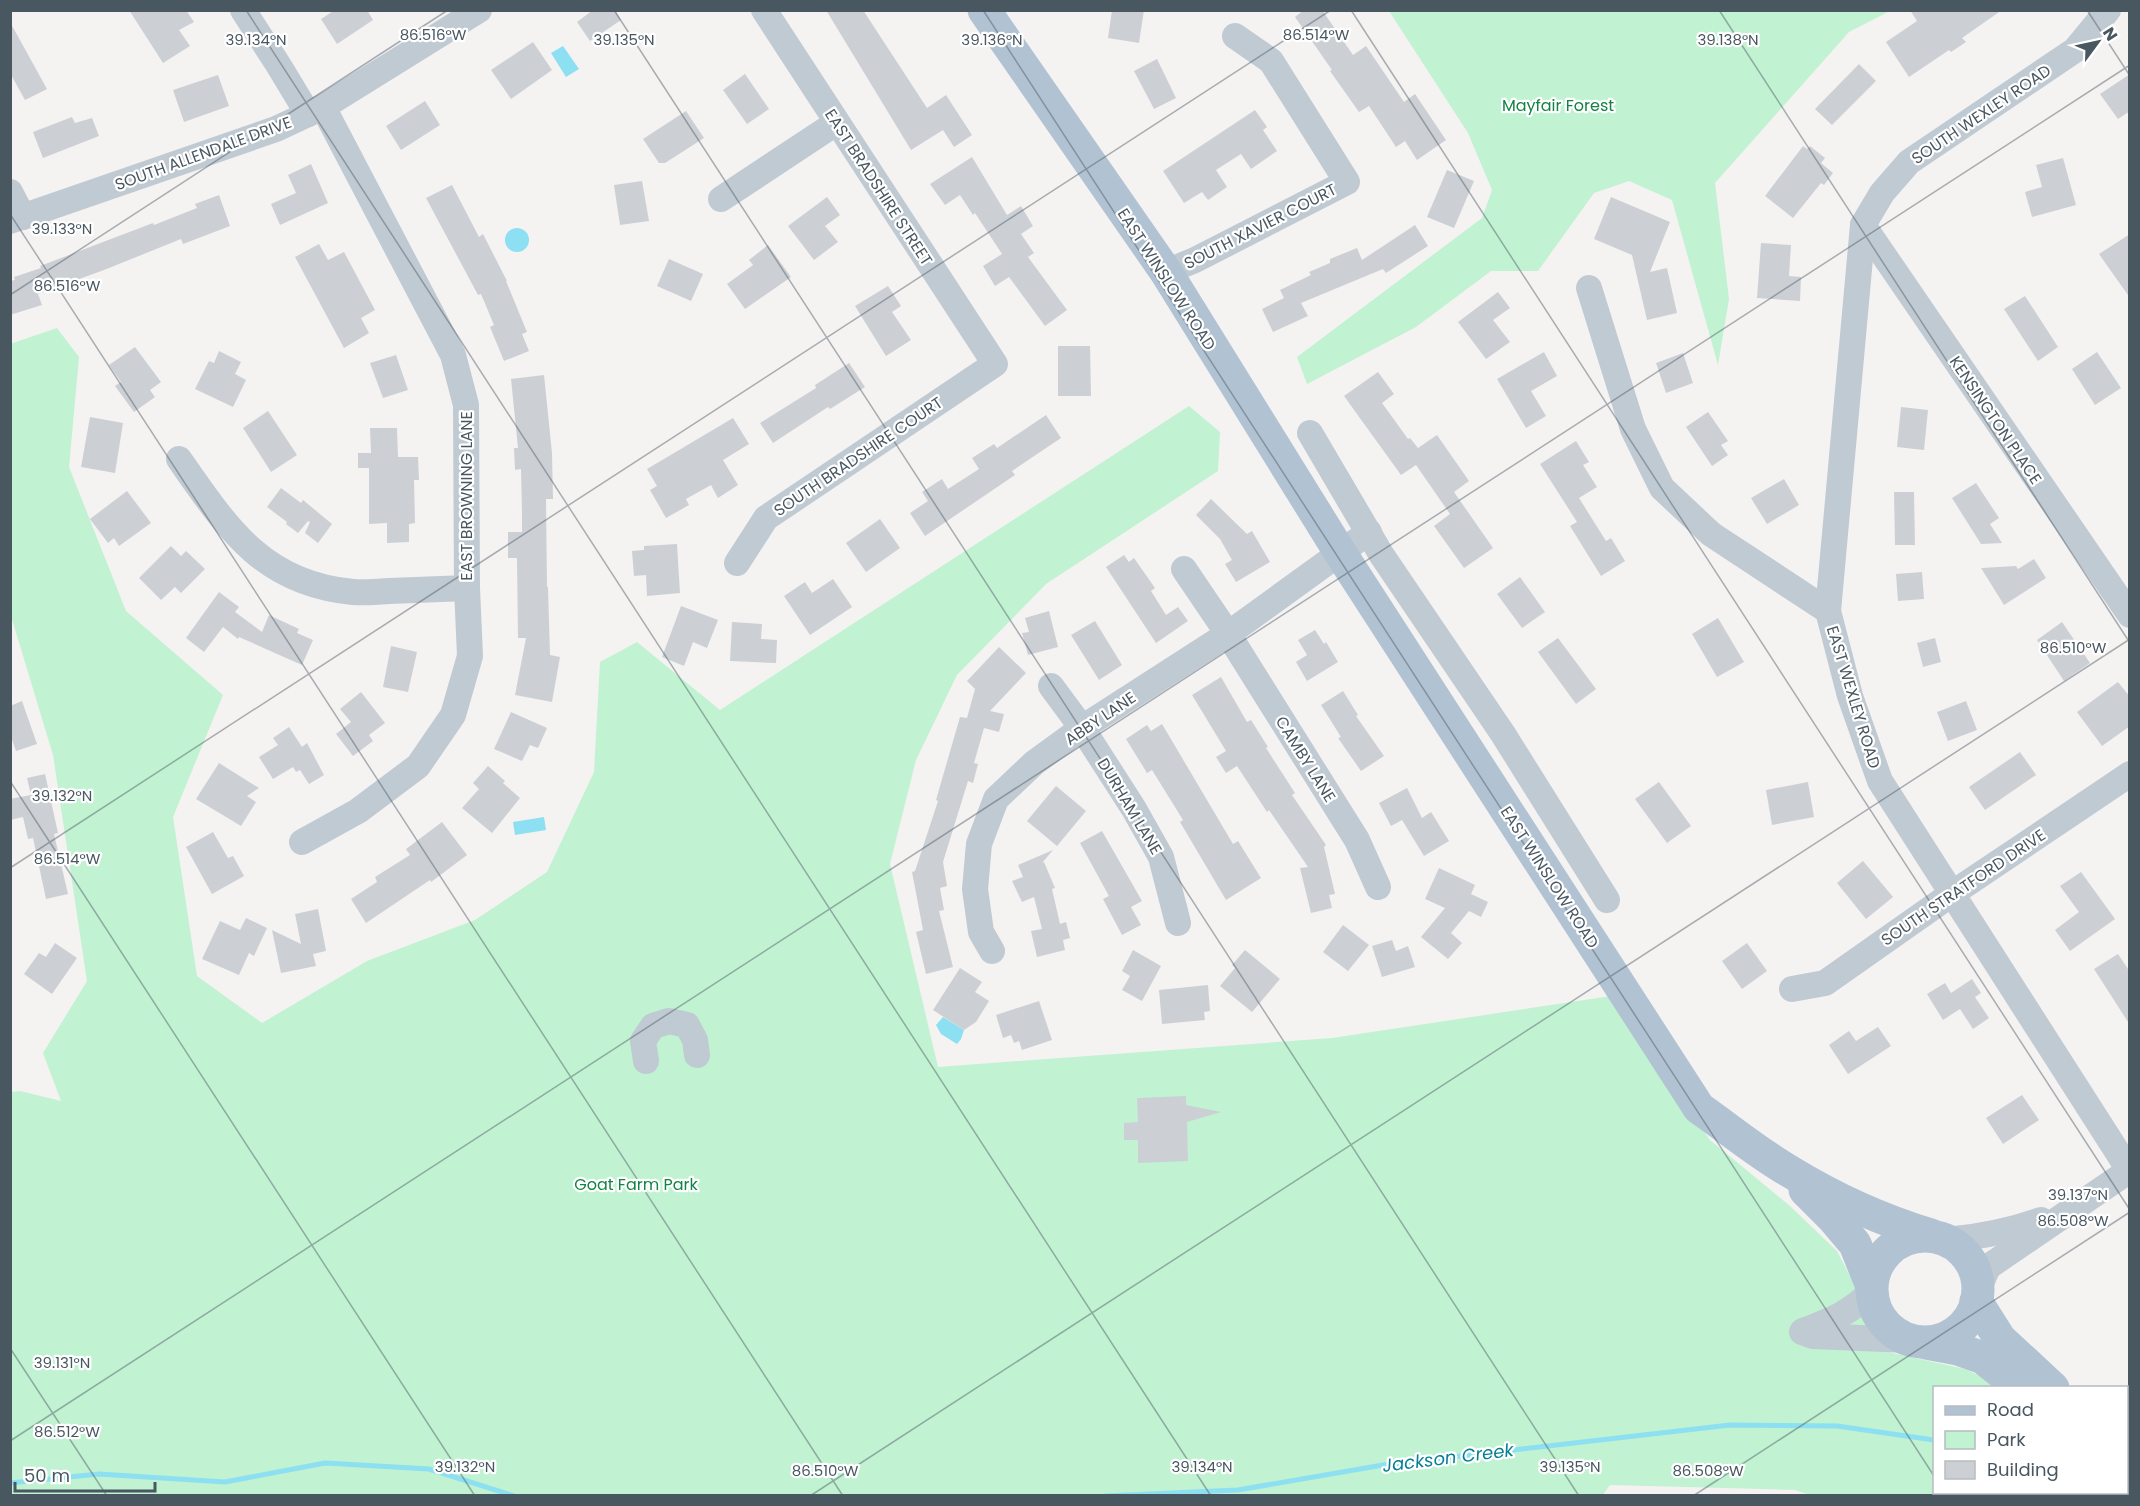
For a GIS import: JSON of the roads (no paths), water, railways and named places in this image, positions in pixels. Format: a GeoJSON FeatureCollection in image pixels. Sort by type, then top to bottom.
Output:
{"type":"FeatureCollection","features":[{"type":"Feature","properties":{"kind":"main road","name":"EAST WINSLOW ROAD"},"geometry":{"type":"LineString","coordinates":[[984,10],[1166,272],[1341,554],[1699,1108],[1788,1171],[1884,1220],[1938,1238]]}},
{"type":"Feature","properties":{"kind":"main road","name":"EAST WINSLOW ROAD"},"geometry":{"type":"LineString","coordinates":[[1788,1171],[1855,1244],[1871,1287]]}},
{"type":"Feature","properties":{"kind":"main road"},"geometry":{"type":"LineString","coordinates":[[1917,1341],[1943,1339],[1955,1334],[1972,1314],[1977,1297],[1977,1279],[1973,1266],[1957,1246],[1938,1238],[1917,1236],[1903,1239],[1882,1255],[1875,1269],[1871,1287],[1873,1303],[1880,1319],[1893,1331],[1917,1341],[1958,1349],[1983,1358],[2018,1386]]}},
{"type":"Feature","properties":{"kind":"main road"},"geometry":{"type":"LineString","coordinates":[[1977,1297],[2000,1340],[2051,1386]]}},
{"type":"Feature","properties":{"kind":"street","name":"EAST BROWNING LANE"},"geometry":{"type":"LineString","coordinates":[[243,10],[279,66],[316,111],[453,355],[466,405],[467,588],[470,656],[453,715],[418,766],[358,811],[302,842]]}},
{"type":"Feature","properties":{"kind":"street","name":"SOUTH ALLENDALE DRIVE"},"geometry":{"type":"LineString","coordinates":[[16,219],[276,129],[316,111],[479,10]]}},
{"type":"Feature","properties":{"kind":"street","name":"EAST BRADSHIRE STREET"},"geometry":{"type":"LineString","coordinates":[[764,10],[995,364]]}},
{"type":"Feature","properties":{"kind":"street","name":"SOUTH WEXLEY ROAD"},"geometry":{"type":"LineString","coordinates":[[1863,225],[1882,193],[1909,162],[2075,50],[2108,10]]}},
{"type":"Feature","properties":{"kind":"street","name":"SOUTH XAVIER COURT"},"geometry":{"type":"LineString","coordinates":[[1166,272],[1195,260],[1347,182],[1271,61],[1235,36]]}},
{"type":"Feature","properties":{"kind":"street"},"geometry":{"type":"LineString","coordinates":[[721,199],[836,123]]}},
{"type":"Feature","properties":{"kind":"street"},"geometry":{"type":"LineString","coordinates":[[10,192],[16,219]]}},
{"type":"Feature","properties":{"kind":"street","name":"EAST WEXLEY ROAD"},"geometry":{"type":"LineString","coordinates":[[1863,225],[1828,611],[1850,696],[1880,781],[2129,1170]]}},
{"type":"Feature","properties":{"kind":"street","name":"KENSINGTON PLACE"},"geometry":{"type":"LineString","coordinates":[[1863,225],[2130,615]]}},
{"type":"Feature","properties":{"kind":"street"},"geometry":{"type":"LineString","coordinates":[[1589,288],[1633,429],[1662,488],[1711,534],[1828,611]]}},
{"type":"Feature","properties":{"kind":"street","name":"SOUTH BRADSHIRE COURT"},"geometry":{"type":"LineString","coordinates":[[737,563],[766,518],[995,364]]}},
{"type":"Feature","properties":{"kind":"street"},"geometry":{"type":"LineString","coordinates":[[1310,433],[1381,554],[1503,734],[1607,900]]}},
{"type":"Feature","properties":{"kind":"street"},"geometry":{"type":"LineString","coordinates":[[179,459],[211,505],[242,543],[285,574],[332,589],[354,593],[467,588]]}},
{"type":"Feature","properties":{"kind":"street"},"geometry":{"type":"LineString","coordinates":[[1341,554],[1369,532]]}},
{"type":"Feature","properties":{"kind":"street","name":"ABBY LANE"},"geometry":{"type":"LineString","coordinates":[[992,951],[981,932],[975,889],[979,844],[996,799],[1034,763],[1082,728],[1228,634],[1341,554]]}},
{"type":"Feature","properties":{"kind":"street","name":"CAMBY LANE"},"geometry":{"type":"LineString","coordinates":[[1184,569],[1228,634],[1357,840],[1378,887]]}},
{"type":"Feature","properties":{"kind":"street","name":"DURHAM LANE"},"geometry":{"type":"LineString","coordinates":[[1051,686],[1082,728],[1161,856],[1178,923]]}},
{"type":"Feature","properties":{"kind":"street","name":"SOUTH STRATFORD DRIVE"},"geometry":{"type":"LineString","coordinates":[[1792,989],[1826,982],[2130,774]]}},
{"type":"Feature","properties":{"kind":"street"},"geometry":{"type":"LineString","coordinates":[[646,1061],[643,1041],[653,1026],[669,1021],[687,1025],[695,1040],[697,1055]]}},
{"type":"Feature","properties":{"kind":"street"},"geometry":{"type":"LineString","coordinates":[[1977,1297],[1988,1267],[2129,1170]]}},
{"type":"Feature","properties":{"kind":"street"},"geometry":{"type":"LineString","coordinates":[[1938,1238],[1980,1237],[2013,1230],[2073,1210]]}},
{"type":"Feature","properties":{"kind":"street"},"geometry":{"type":"LineString","coordinates":[[1871,1287],[1857,1305],[1840,1317],[1802,1332],[1813,1336],[1917,1341]]}},
{"type":"Feature","properties":{"kind":"water"},"geometry":{"type":"Polygon","coordinates":[[[563,46],[579,69],[566,77],[551,53],[563,46]]]}},
{"type":"Feature","properties":{"kind":"water"},"geometry":{"type":"Polygon","coordinates":[[[517,228],[525,232],[529,240],[525,248],[517,252],[509,248],[505,240],[509,232],[517,228]]]}},
{"type":"Feature","properties":{"kind":"water"},"geometry":{"type":"Polygon","coordinates":[[[544,817],[546,830],[515,835],[513,822],[544,817]]]}},
{"type":"Feature","properties":{"kind":"water"},"geometry":{"type":"Polygon","coordinates":[[[943,1017],[964,1030],[957,1044],[941,1034],[936,1025],[943,1017]]]}},
{"type":"Feature","properties":{"kind":"waterway","name":"Jackson Creek"},"geometry":{"type":"LineString","coordinates":[[1105,1496],[1238,1490],[1383,1465],[1730,1425],[1837,1426],[1933,1440]]}},
{"type":"Feature","properties":{"kind":"waterway","name":"Jackson Creek"},"geometry":{"type":"LineString","coordinates":[[10,1483],[99,1474],[225,1482],[325,1463],[429,1469],[514,1496]]}},
{"type":"Feature","properties":{"kind":"park label","name":"Mayfair Forest"},"geometry":{"type":"Point","coordinates":[1558,105]}},
{"type":"Feature","properties":{"kind":"park label","name":"Goat Farm Park"},"geometry":{"type":"Point","coordinates":[636,1184]}}]}
